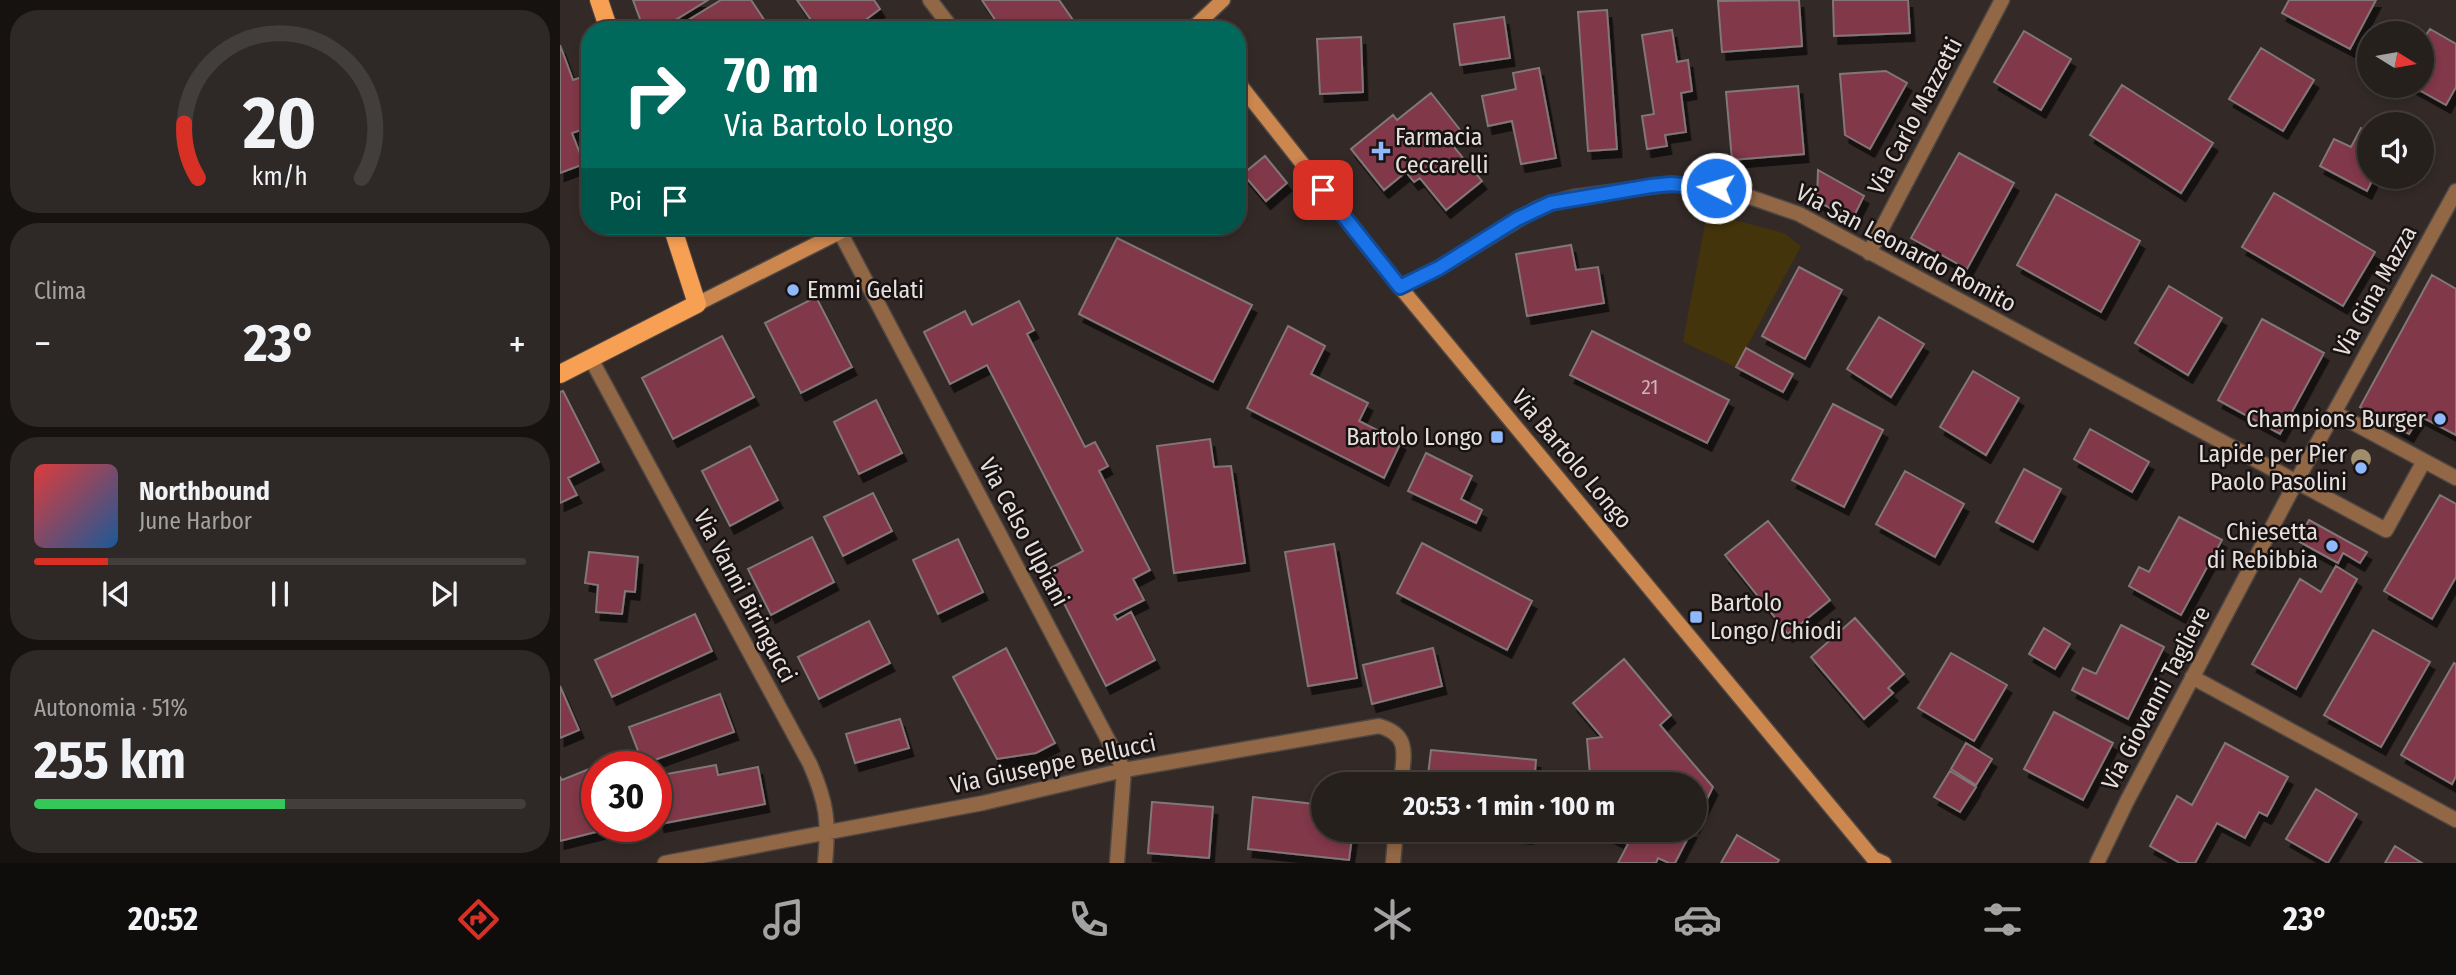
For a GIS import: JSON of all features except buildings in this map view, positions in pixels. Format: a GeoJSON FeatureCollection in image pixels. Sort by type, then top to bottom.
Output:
{"type":"FeatureCollection","features":[{"type":"Feature","properties":{"kind":"main road"},"geometry":{"type":"LineString","coordinates":[[599,0],[606,21]]}},
{"type":"Feature","properties":{"kind":"main road"},"geometry":{"type":"LineString","coordinates":[[560,374],[697,304],[675,235]]}},
{"type":"Feature","properties":{"kind":"street"},"geometry":{"type":"LineString","coordinates":[[930,0],[946,21]]}},
{"type":"Feature","properties":{"kind":"street"},"geometry":{"type":"LineString","coordinates":[[1202,21],[1223,0]]}},
{"type":"Feature","properties":{"kind":"street","name":"Via Carlo Mazzetti"},"geometry":{"type":"LineString","coordinates":[[1869,253],[2002,0]]}},
{"type":"Feature","properties":{"kind":"street","name":"Via Bartolo Longo"},"geometry":{"type":"LineString","coordinates":[[1246,91],[1400,287],[1877,861]]}},
{"type":"Feature","properties":{"kind":"street","name":"Via San Leonardo Romito"},"geometry":{"type":"LineString","coordinates":[[1400,287],[1439,268],[1517,219],[1551,203],[1607,192],[1671,184],[1716,188],[1744,194],[1799,214],[2386,530],[2424,460]]}},
{"type":"Feature","properties":{"kind":"street","name":"Via Gina Mazza"},"geometry":{"type":"LineString","coordinates":[[2296,482],[2456,191]]}},
{"type":"Feature","properties":{"kind":"street"},"geometry":{"type":"LineString","coordinates":[[697,304],[834,235]]}},
{"type":"Feature","properties":{"kind":"street","name":"Via Celso Ulpiani"},"geometry":{"type":"LineString","coordinates":[[849,235],[1124,771]]}},
{"type":"Feature","properties":{"kind":"street","name":"Via Vanni Biringucci"},"geometry":{"type":"LineString","coordinates":[[591,359],[810,764],[823,794],[828,833],[825,863]]}},
{"type":"Feature","properties":{"kind":"street"},"geometry":{"type":"LineString","coordinates":[[2335,413],[2456,478]]}},
{"type":"Feature","properties":{"kind":"street","name":"Via Giovanni Tagliere"},"geometry":{"type":"LineString","coordinates":[[2097,863],[2296,482]]}},
{"type":"Feature","properties":{"kind":"street"},"geometry":{"type":"LineString","coordinates":[[2192,677],[2456,820]]}},
{"type":"Feature","properties":{"kind":"street","name":"Via Giuseppe Bellucci"},"geometry":{"type":"LineString","coordinates":[[665,863],[983,803],[1124,771],[1379,726],[1392,730],[1402,740],[1402,772]]}},
{"type":"Feature","properties":{"kind":"street"},"geometry":{"type":"LineString","coordinates":[[1117,863],[1124,771]]}},
{"type":"Feature","properties":{"kind":"street"},"geometry":{"type":"LineString","coordinates":[[1393,863],[1395,842]]}},
{"type":"Feature","properties":{"kind":"shaded area"},"geometry":{"type":"Polygon","coordinates":[[[1707,213],[1784,233],[1801,246],[1736,367],[1683,342],[1707,213]]]}},
{"type":"Feature","properties":{"kind":"place","name":"Farmacia Ceccarelli"},"geometry":{"type":"Point","coordinates":[1381,151]}},
{"type":"Feature","properties":{"kind":"place","name":"Emmi Gelati"},"geometry":{"type":"Point","coordinates":[793,290]}},
{"type":"Feature","properties":{"kind":"place","name":"Champions Burger"},"geometry":{"type":"Point","coordinates":[2440,419]}},
{"type":"Feature","properties":{"kind":"place","name":"Bartolo Longo"},"geometry":{"type":"Point","coordinates":[1497,437]}},
{"type":"Feature","properties":{"kind":"place","name":"Lapide per Pier Paolo Pasolini"},"geometry":{"type":"Point","coordinates":[2361,468]}},
{"type":"Feature","properties":{"kind":"place","name":"Chiesetta di Rebibbia"},"geometry":{"type":"Point","coordinates":[2332,546]}},
{"type":"Feature","properties":{"kind":"place","name":"Bartolo Longo/Chiodi"},"geometry":{"type":"Point","coordinates":[1696,617]}},
{"type":"Feature","properties":{"kind":"route"},"geometry":{"type":"LineString","coordinates":[[1323,190],[1400,287],[1439,268],[1517,219],[1551,203],[1574,197],[1671,184],[1716,188]]}}]}
